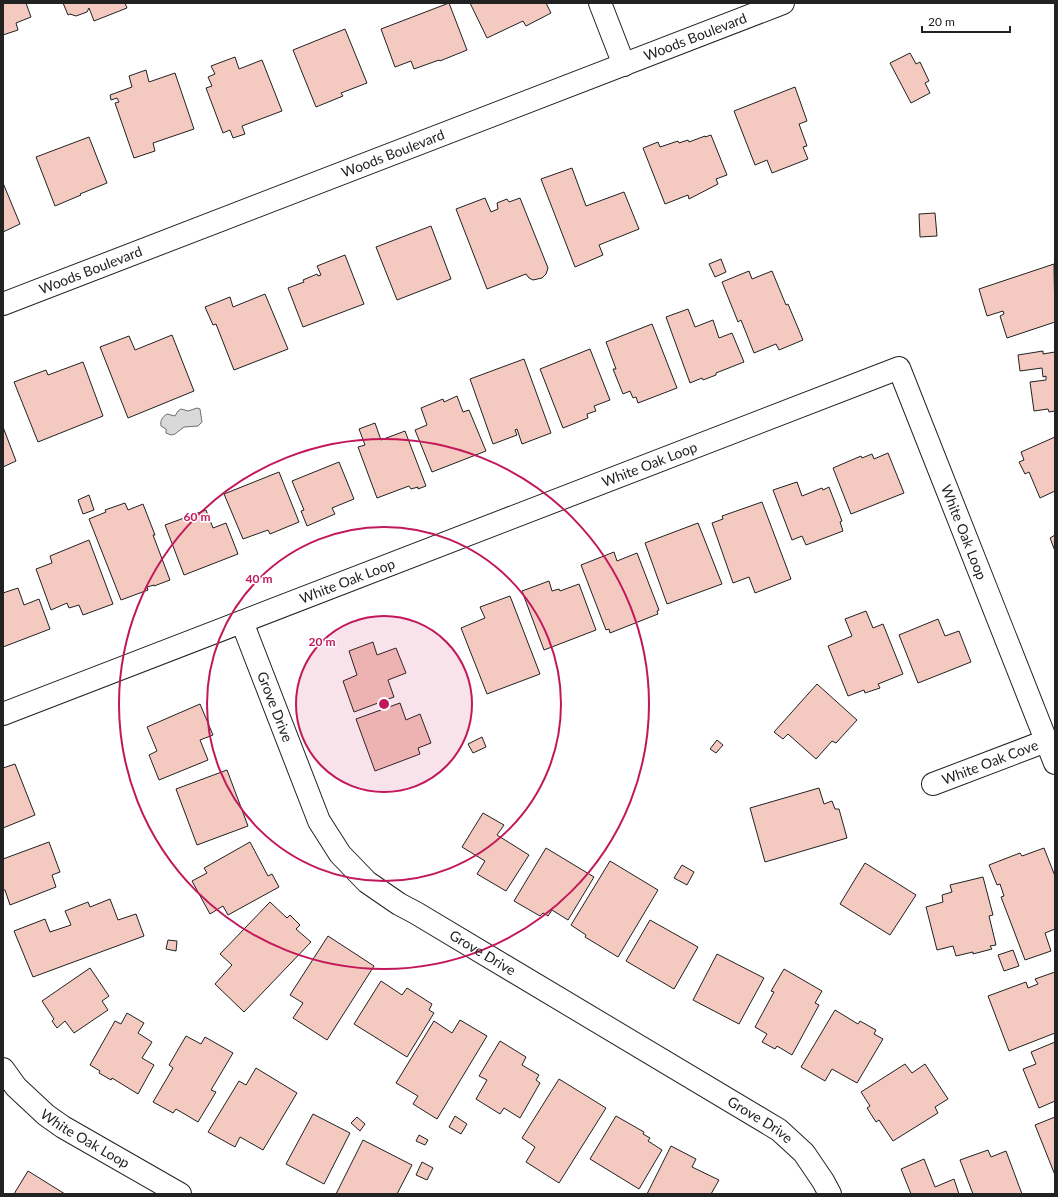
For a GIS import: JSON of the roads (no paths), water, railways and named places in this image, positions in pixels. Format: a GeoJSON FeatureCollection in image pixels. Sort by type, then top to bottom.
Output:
{"type":"FeatureCollection","features":[{"type":"Feature","properties":{"kind":"street"},"geometry":{"type":"LineString","coordinates":[[600,3],[624,65]]}},
{"type":"Feature","properties":{"kind":"street","name":"Woods Boulevard"},"geometry":{"type":"LineString","coordinates":[[3,304],[783,3]]}},
{"type":"Feature","properties":{"kind":"street","name":"White Oak Loop"},"geometry":{"type":"LineString","coordinates":[[3,714],[899,368],[1055,763]]}},
{"type":"Feature","properties":{"kind":"street","name":"Grove Drive"},"geometry":{"type":"LineString","coordinates":[[242,622],[319,821],[340,854],[367,882],[399,904],[779,1130],[804,1153],[830,1194]]}},
{"type":"Feature","properties":{"kind":"street","name":"White Oak Cove"},"geometry":{"type":"LineString","coordinates":[[933,784],[1046,741]]}},
{"type":"Feature","properties":{"kind":"street","name":"White Oak Loop"},"geometry":{"type":"LineString","coordinates":[[3,1069],[16,1087],[46,1115],[63,1127],[180,1194]]}}]}
